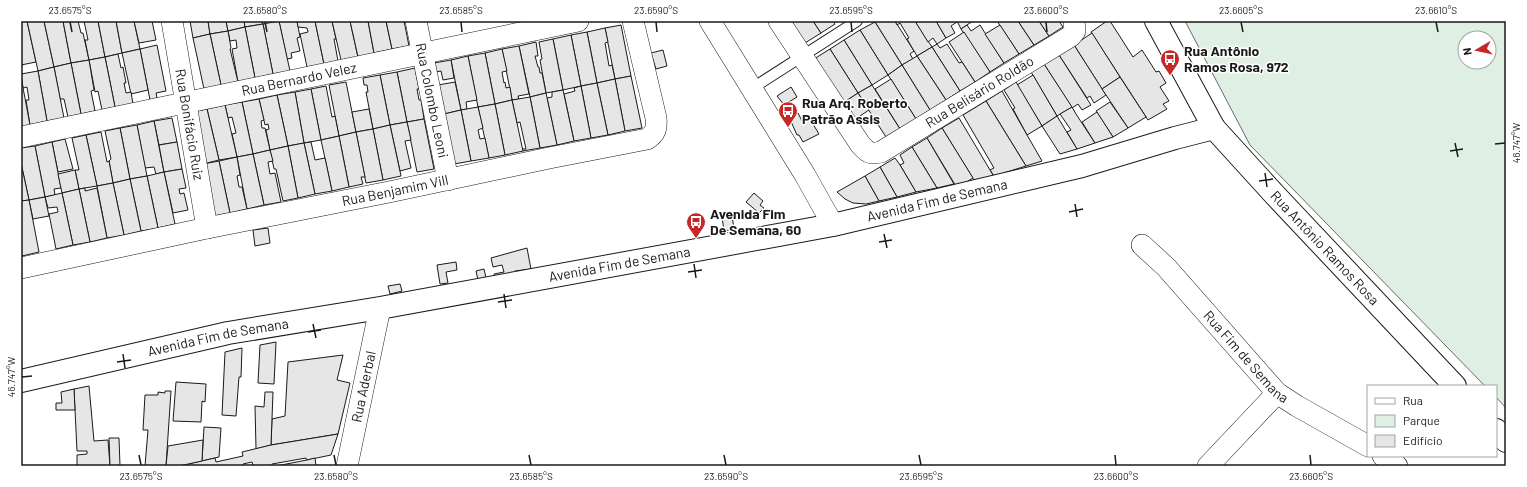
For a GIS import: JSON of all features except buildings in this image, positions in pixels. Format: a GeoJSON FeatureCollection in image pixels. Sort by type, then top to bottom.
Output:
{"type":"FeatureCollection","features":[{"type":"Feature","properties":{"kind":"street","name":"Rua Bonifácio Ruiz"},"geometry":{"type":"LineString","coordinates":[[172,21],[207,228]]}},
{"type":"Feature","properties":{"kind":"street","name":"Rua Colombo Leoni"},"geometry":{"type":"LineString","coordinates":[[416,21],[448,180]]}},
{"type":"Feature","properties":{"kind":"street","name":"Rua Bernardo Velez"},"geometry":{"type":"LineString","coordinates":[[21,137],[578,21]]}},
{"type":"Feature","properties":{"kind":"street","name":"Rua Benjamim Vill"},"geometry":{"type":"LineString","coordinates":[[21,268],[207,228],[647,139],[654,135],[657,127],[656,118],[633,21]]}},
{"type":"Feature","properties":{"kind":"street"},"geometry":{"type":"LineString","coordinates":[[710,21],[805,175],[833,225]]}},
{"type":"Feature","properties":{"kind":"street"},"geometry":{"type":"LineString","coordinates":[[779,21],[801,56]]}},
{"type":"Feature","properties":{"kind":"street","name":"Rua Belisário Roldão"},"geometry":{"type":"LineString","coordinates":[[801,56],[860,144],[866,151],[873,154],[881,152],[1071,36],[1075,30],[1074,21]]}},
{"type":"Feature","properties":{"kind":"street","name":"Rua Antônio Ramos Rosa"},"geometry":{"type":"LineString","coordinates":[[1156,21],[1214,128],[1280,201],[1453,385]]}},
{"type":"Feature","properties":{"kind":"street","name":"Avenida Fim de Semana"},"geometry":{"type":"LineString","coordinates":[[21,381],[228,333],[380,308],[833,225],[1082,166],[1214,128]]}},
{"type":"Feature","properties":{"kind":"street","name":"Rua Fim de Semana"},"geometry":{"type":"LineString","coordinates":[[1142,245],[1166,268],[1277,393],[1367,445]]}},
{"type":"Feature","properties":{"kind":"street","name":"Rua Aderbal"},"geometry":{"type":"LineString","coordinates":[[347,466],[380,308]]}},
{"type":"Feature","properties":{"kind":"street"},"geometry":{"type":"LineString","coordinates":[[1208,466],[1277,393]]}},
{"type":"Feature","properties":{"kind":"street"},"geometry":{"type":"LineString","coordinates":[[1497,431],[1506,441]]}},
{"type":"Feature","properties":{"kind":"street"},"geometry":{"type":"LineString","coordinates":[[1384,457],[1397,466]]}},
{"type":"Feature","properties":{"kind":"lane"},"geometry":{"type":"LineString","coordinates":[[751,89],[857,21]]}},
{"type":"Feature","properties":{"kind":"green space"},"geometry":{"type":"Polygon","coordinates":[[[1185,21],[1506,21],[1506,408],[1497,398],[1497,385],[1484,385],[1250,145],[1185,21]]]}},
{"type":"Feature","properties":{"kind":"place","name":"Rua Antônio Ramos Rosa, 972"},"geometry":{"type":"Point","coordinates":[1170,76]}},
{"type":"Feature","properties":{"kind":"place","name":"Rua Arq. Roberto Patrão Assis"},"geometry":{"type":"Point","coordinates":[788,128]}},
{"type":"Feature","properties":{"kind":"place","name":"Avenida Fim De Semana, 60"},"geometry":{"type":"Point","coordinates":[696,239]}}]}
